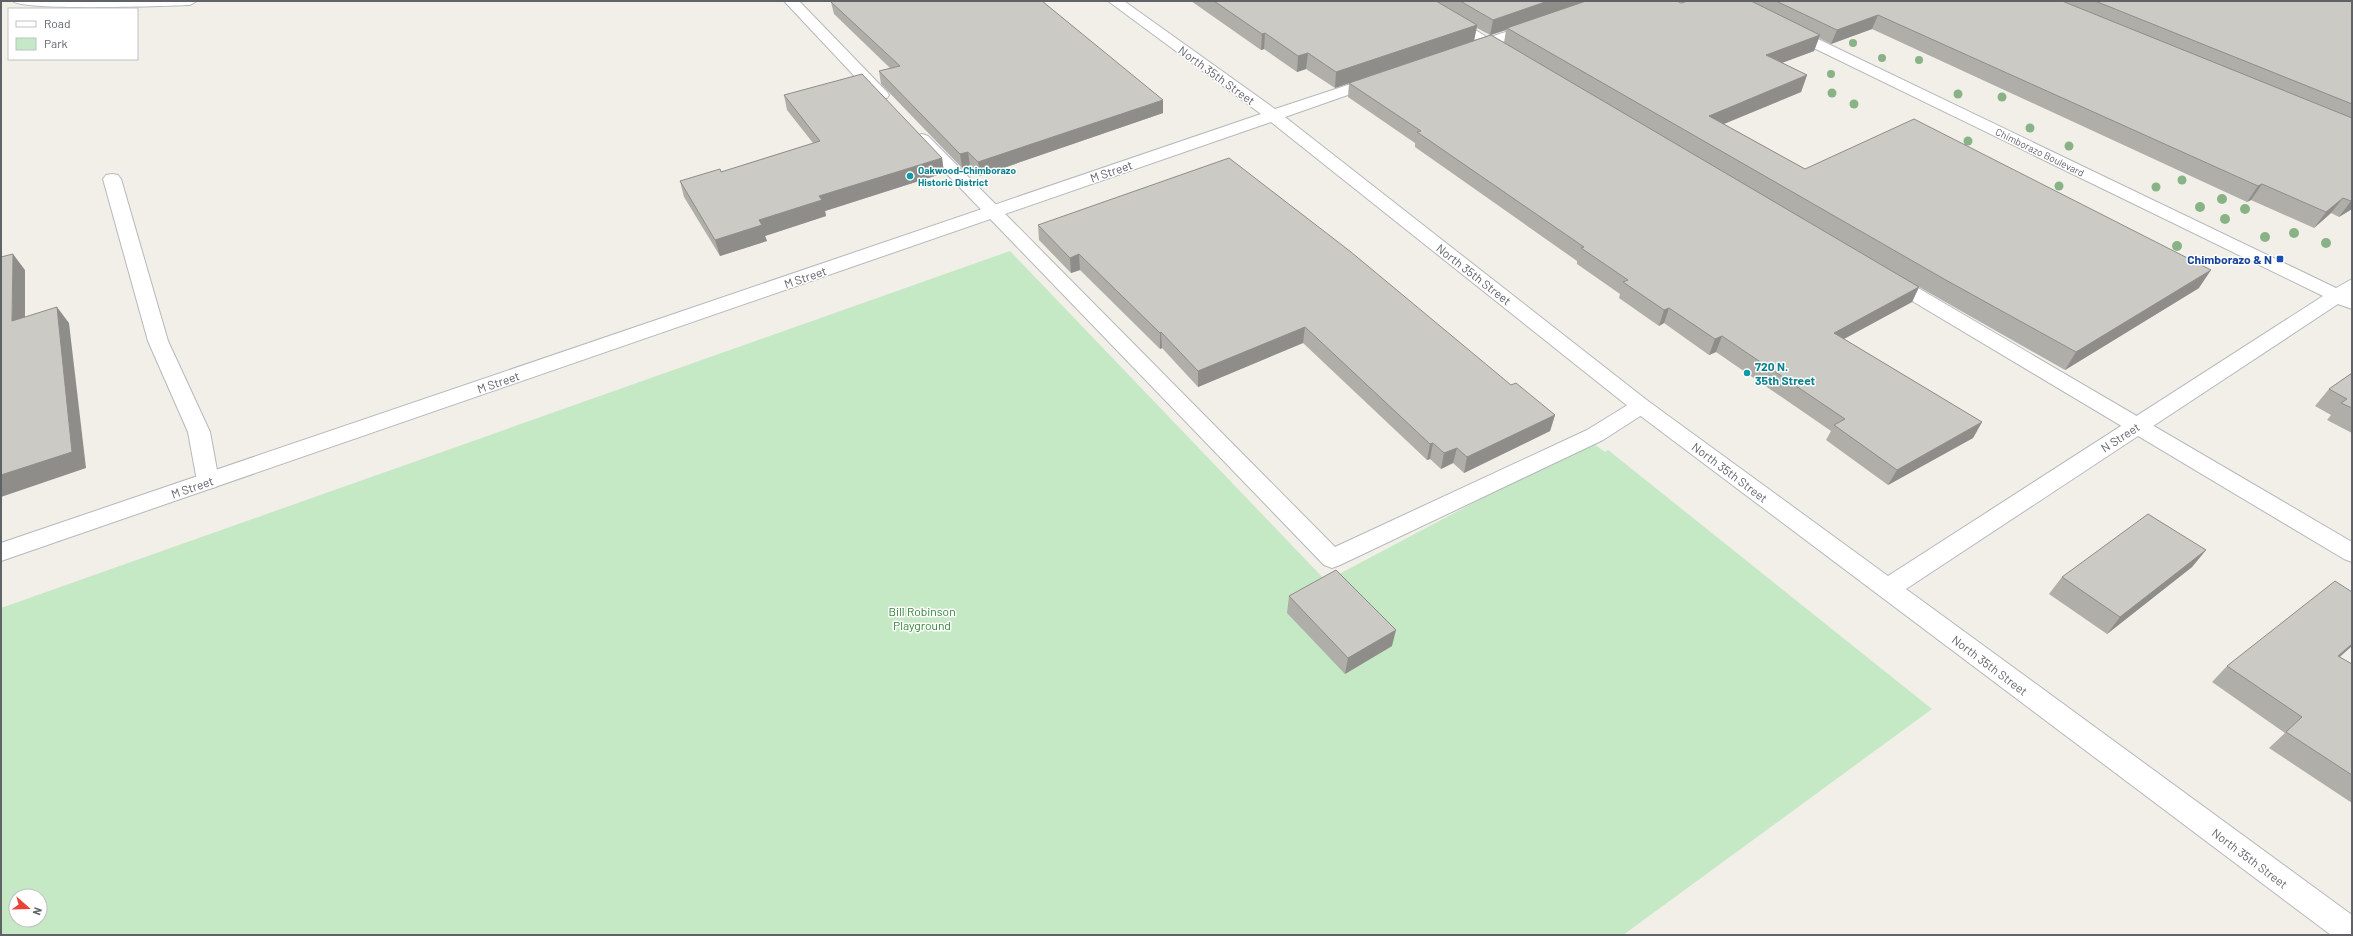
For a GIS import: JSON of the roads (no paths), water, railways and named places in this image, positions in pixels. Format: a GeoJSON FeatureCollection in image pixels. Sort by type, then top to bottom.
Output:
{"type":"FeatureCollection","features":[{"type":"Feature","properties":{"kind":"street"},"geometry":{"type":"LineString","coordinates":[[20,1],[64,3],[190,1]]}},
{"type":"Feature","properties":{"kind":"street"},"geometry":{"type":"LineString","coordinates":[[791,1],[890,105]]}},
{"type":"Feature","properties":{"kind":"street","name":"North 35th Street"},"geometry":{"type":"LineString","coordinates":[[1115,1],[1274,116],[1642,406],[2352,933]]}},
{"type":"Feature","properties":{"kind":"street"},"geometry":{"type":"LineString","coordinates":[[1418,1],[1524,63]]}},
{"type":"Feature","properties":{"kind":"street"},"geometry":{"type":"LineString","coordinates":[[1458,52],[1548,22]]}},
{"type":"Feature","properties":{"kind":"street","name":"Chimborazo Boulevard"},"geometry":{"type":"LineString","coordinates":[[1774,23],[2347,295]]}},
{"type":"Feature","properties":{"kind":"street","name":"M Street"},"geometry":{"type":"LineString","coordinates":[[1,552],[1390,76]]}},
{"type":"Feature","properties":{"kind":"street"},"geometry":{"type":"LineString","coordinates":[[912,128],[992,212],[1332,559],[1595,435],[1642,406]]}},
{"type":"Feature","properties":{"kind":"street"},"geometry":{"type":"LineString","coordinates":[[112,179],[158,341],[198,432],[208,482]]}},
{"type":"Feature","properties":{"kind":"street"},"geometry":{"type":"LineString","coordinates":[[1874,270],[2352,552]]}},
{"type":"Feature","properties":{"kind":"street","name":"N Street"},"geometry":{"type":"LineString","coordinates":[[1887,589],[2306,317],[2347,295]]}},
{"type":"Feature","properties":{"kind":"place","name":"Oakwood-Chimborazo Historic District"},"geometry":{"type":"Point","coordinates":[910,176]}},
{"type":"Feature","properties":{"kind":"place","name":"Chimborazo & N"},"geometry":{"type":"Point","coordinates":[2280,259]}},
{"type":"Feature","properties":{"kind":"place","name":"720 N. 35th Street"},"geometry":{"type":"Point","coordinates":[1747,373]}},
{"type":"Feature","properties":{"kind":"park label","name":"Bill Robinson Playground"},"geometry":{"type":"Point","coordinates":[922,618]}}]}
